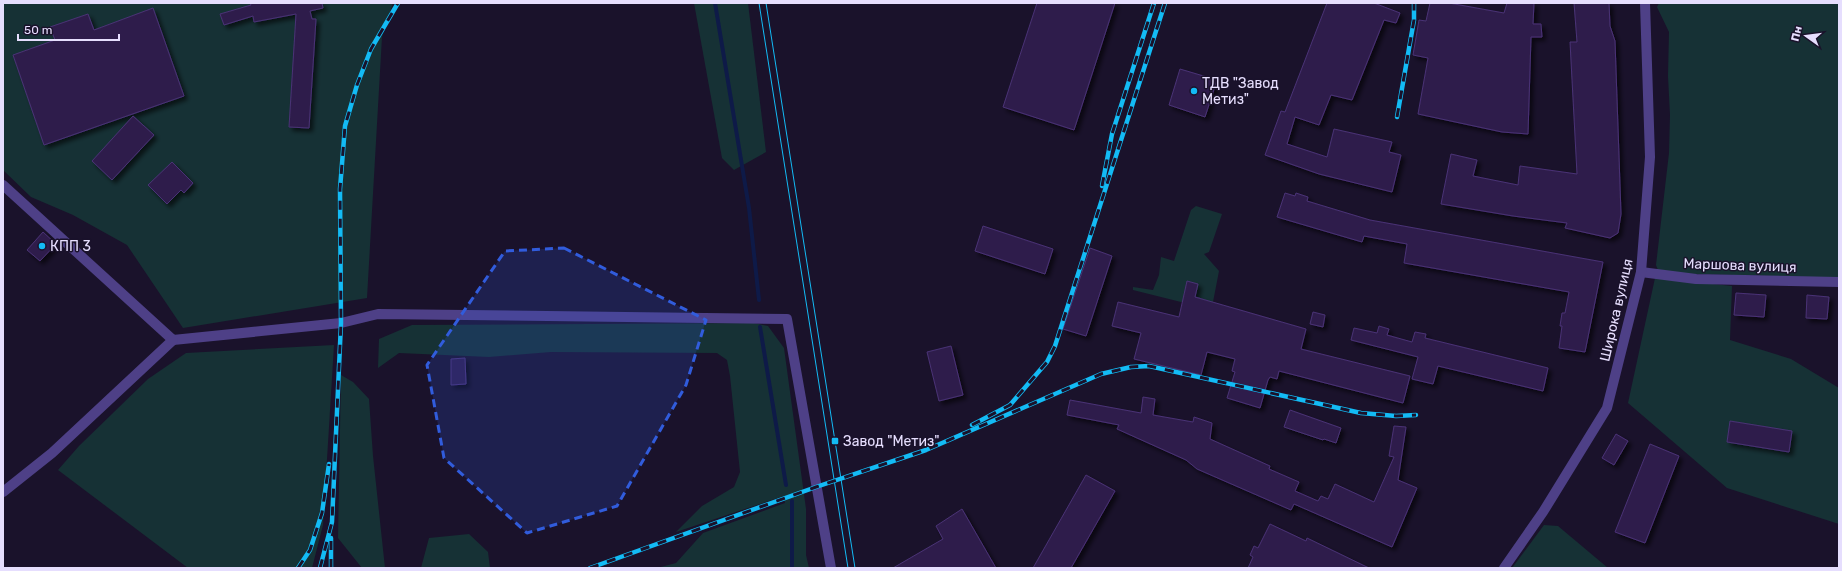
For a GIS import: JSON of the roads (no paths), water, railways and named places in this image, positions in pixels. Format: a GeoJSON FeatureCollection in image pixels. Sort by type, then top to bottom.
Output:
{"type":"FeatureCollection","features":[{"type":"Feature","properties":{"kind":"street","name":"Широка вулиця"},"geometry":{"type":"LineString","coordinates":[[1504,568],[1543,512],[1606,408],[1641,272],[1650,157],[1645,3]]}},
{"type":"Feature","properties":{"kind":"street"},"geometry":{"type":"LineString","coordinates":[[3,185],[173,340]]}},
{"type":"Feature","properties":{"kind":"street","name":"Маршова вулиця"},"geometry":{"type":"LineString","coordinates":[[1641,272],[1696,280],[1839,282]]}},
{"type":"Feature","properties":{"kind":"street"},"geometry":{"type":"LineString","coordinates":[[3,492],[52,453],[173,340],[341,323],[378,314],[786,319],[831,568]]}},
{"type":"Feature","properties":{"kind":"waterway"},"geometry":{"type":"LineString","coordinates":[[715,3],[749,208],[759,300]]}},
{"type":"Feature","properties":{"kind":"waterway"},"geometry":{"type":"LineString","coordinates":[[760,327],[786,485]]}},
{"type":"Feature","properties":{"kind":"waterway"},"geometry":{"type":"LineString","coordinates":[[792,501],[792,568]]}},
{"type":"Feature","properties":{"kind":"tram line"},"geometry":{"type":"LineString","coordinates":[[759,3],[848,568]]}},
{"type":"Feature","properties":{"kind":"tram line"},"geometry":{"type":"LineString","coordinates":[[766,3],[855,568]]}},
{"type":"Feature","properties":{"kind":"railway"},"geometry":{"type":"LineString","coordinates":[[320,568],[332,522],[341,323],[340,189],[345,126],[357,85],[371,49],[398,3]]}},
{"type":"Feature","properties":{"kind":"railway"},"geometry":{"type":"LineString","coordinates":[[1102,186],[1112,134],[1154,3]]}},
{"type":"Feature","properties":{"kind":"railway"},"geometry":{"type":"LineString","coordinates":[[972,425],[1010,405],[1047,362],[1055,346],[1165,3]]}},
{"type":"Feature","properties":{"kind":"railway"},"geometry":{"type":"LineString","coordinates":[[1397,117],[1414,20],[1414,3]]}},
{"type":"Feature","properties":{"kind":"railway"},"geometry":{"type":"LineString","coordinates":[[590,568],[816,487],[926,450],[1101,374],[1131,367],[1149,366],[1361,413],[1396,416],[1416,415]]}},
{"type":"Feature","properties":{"kind":"railway"},"geometry":{"type":"LineString","coordinates":[[298,568],[310,550],[322,513],[329,464]]}},
{"type":"Feature","properties":{"kind":"railway"},"geometry":{"type":"LineString","coordinates":[[331,538],[331,568]]}},
{"type":"Feature","properties":{"kind":"place","name":"ТДВ \"Завод Метиз\""},"geometry":{"type":"Point","coordinates":[1194,91]}},
{"type":"Feature","properties":{"kind":"place","name":"КПП 3"},"geometry":{"type":"Point","coordinates":[42,246]}},
{"type":"Feature","properties":{"kind":"place","name":"Завод \"Метиз\""},"geometry":{"type":"Point","coordinates":[835,441]}}]}
